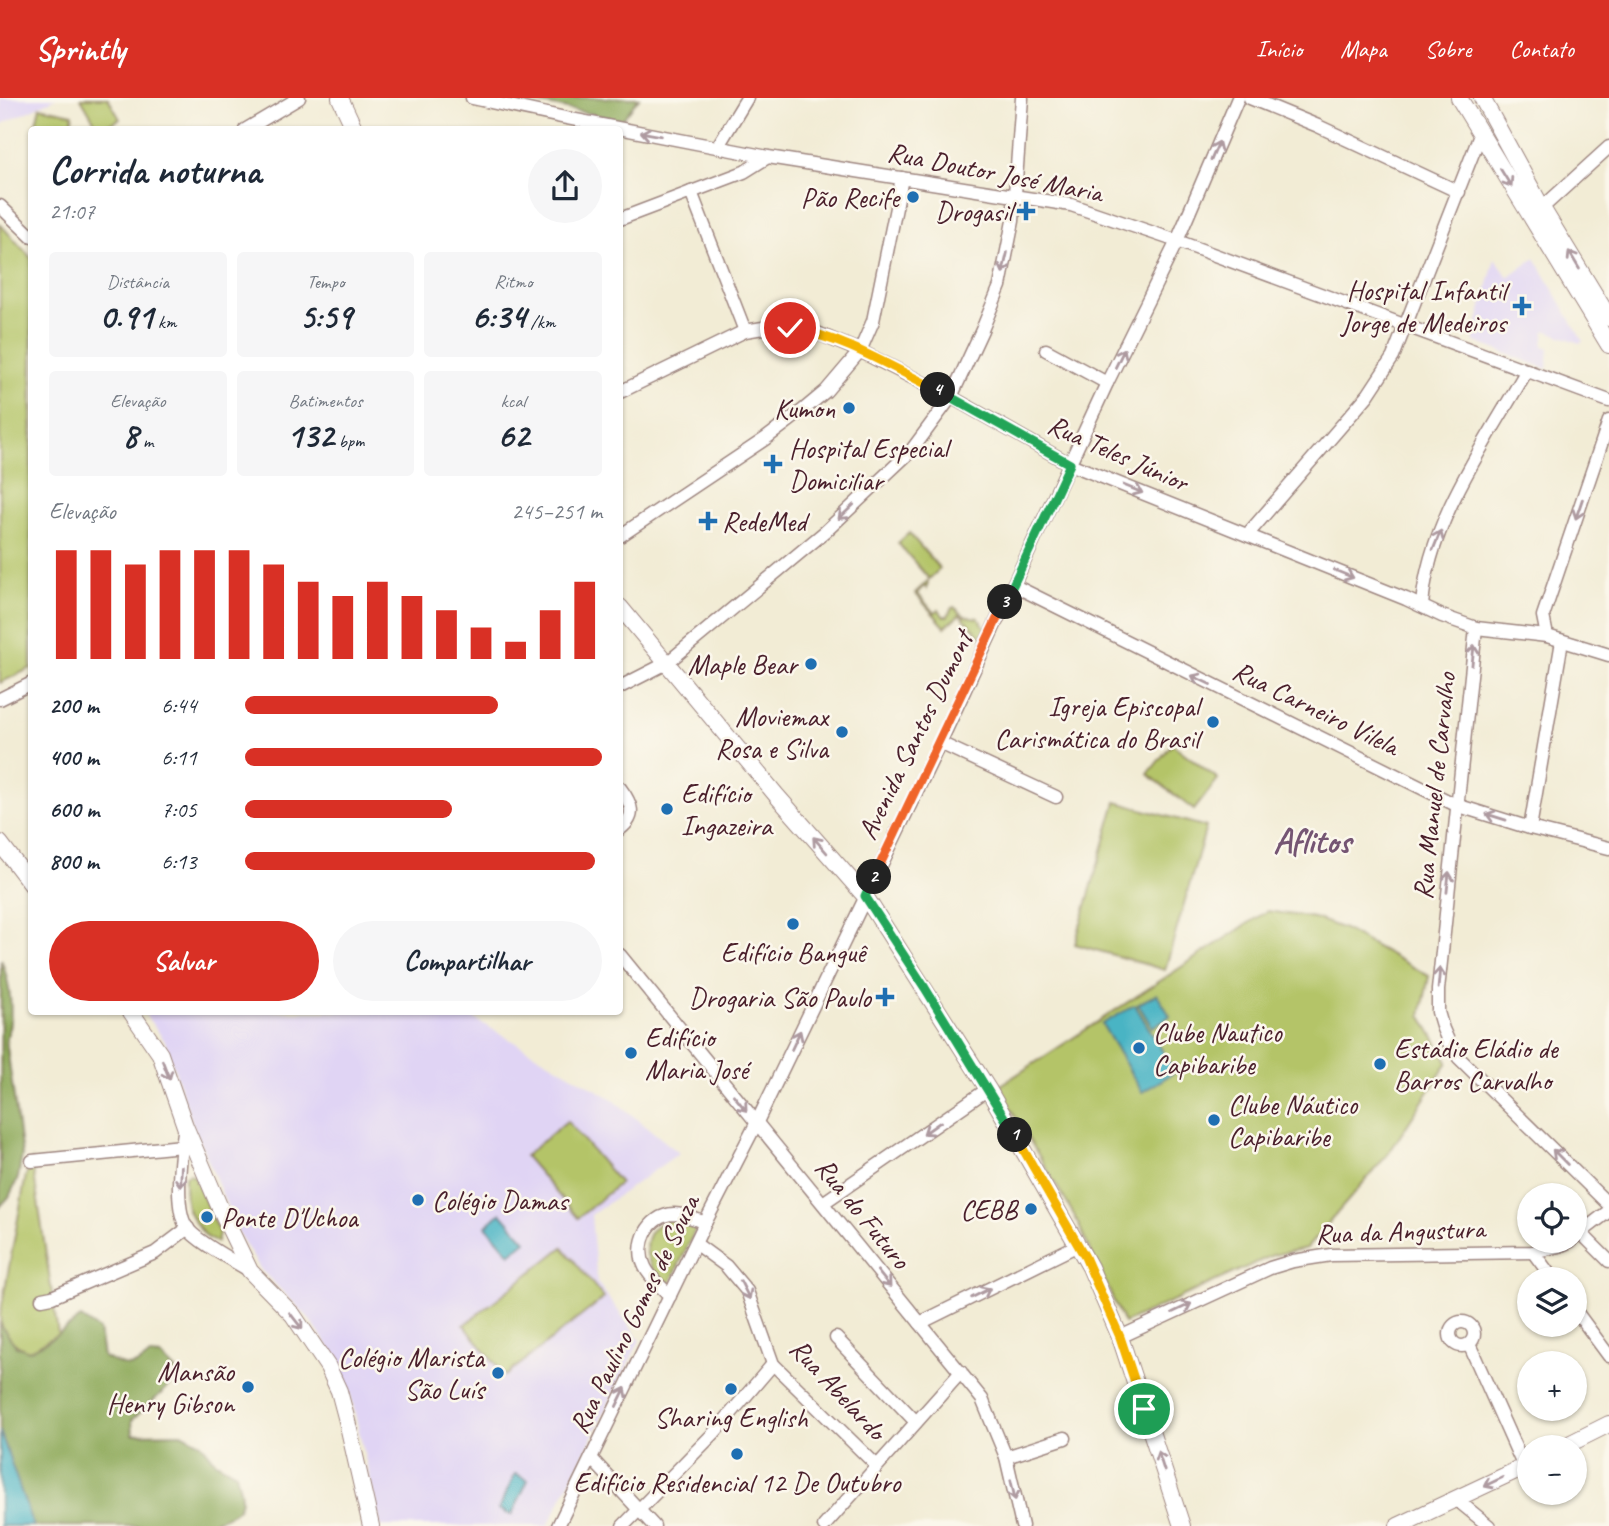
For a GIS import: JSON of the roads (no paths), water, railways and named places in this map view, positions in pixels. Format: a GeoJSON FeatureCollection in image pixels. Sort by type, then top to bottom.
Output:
{"type":"FeatureCollection","features":[{"type":"Feature","properties":{"kind":"main road"},"geometry":{"type":"LineString","coordinates":[[340,98],[353,126]]}},
{"type":"Feature","properties":{"kind":"main road"},"geometry":{"type":"LineString","coordinates":[[1459,98],[1609,345]]}},
{"type":"Feature","properties":{"kind":"main road"},"geometry":{"type":"LineString","coordinates":[[1484,99],[1542,208],[1609,318]]}},
{"type":"Feature","properties":{"kind":"main road"},"geometry":{"type":"LineString","coordinates":[[623,611],[777,796],[865,896],[988,1089],[1078,1244],[1120,1337],[1182,1526]]}},
{"type":"Feature","properties":{"kind":"main road"},"geometry":{"type":"LineString","coordinates":[[0,844],[28,881]]}},
{"type":"Feature","properties":{"kind":"main road"},"geometry":{"type":"LineString","coordinates":[[133,1015],[160,1054],[185,1126],[250,1271],[293,1315],[328,1367],[339,1391],[371,1526]]}},
{"type":"Feature","properties":{"kind":"main road"},"geometry":{"type":"LineString","coordinates":[[1587,1435],[1609,1424]]}},
{"type":"Feature","properties":{"kind":"main road"},"geometry":{"type":"LineString","coordinates":[[1398,1526],[1517,1471]]}},
{"type":"Feature","properties":{"kind":"street"},"geometry":{"type":"LineString","coordinates":[[252,126],[299,98]]}},
{"type":"Feature","properties":{"kind":"street","name":"Rua Doutor José Maria"},"geometry":{"type":"LineString","coordinates":[[472,98],[610,126]]}},
{"type":"Feature","properties":{"kind":"street"},"geometry":{"type":"LineString","coordinates":[[718,146],[747,98]]}},
{"type":"Feature","properties":{"kind":"street"},"geometry":{"type":"LineString","coordinates":[[623,685],[667,663],[826,531],[911,451],[951,397],[1000,286],[1016,196],[1022,98]]}},
{"type":"Feature","properties":{"kind":"street","name":"Avenida Santos Dumont"},"geometry":{"type":"LineString","coordinates":[[756,1124],[940,743],[1107,383],[1177,241],[1238,98]]}},
{"type":"Feature","properties":{"kind":"street"},"geometry":{"type":"LineString","coordinates":[[1250,98],[1318,126],[1459,192]]}},
{"type":"Feature","properties":{"kind":"street","name":"Rua Doutor José Maria"},"geometry":{"type":"LineString","coordinates":[[623,128],[768,157],[1071,205],[1177,241],[1609,401]]}},
{"type":"Feature","properties":{"kind":"street"},"geometry":{"type":"LineString","coordinates":[[1247,535],[1368,394],[1393,357],[1480,135]]}},
{"type":"Feature","properties":{"kind":"street"},"geometry":{"type":"LineString","coordinates":[[1542,208],[1609,148]]}},
{"type":"Feature","properties":{"kind":"street"},"geometry":{"type":"LineString","coordinates":[[751,152],[753,167]]}},
{"type":"Feature","properties":{"kind":"street"},"geometry":{"type":"LineString","coordinates":[[623,218],[753,167],[768,157]]}},
{"type":"Feature","properties":{"kind":"street"},"geometry":{"type":"LineString","coordinates":[[623,534],[765,439],[802,411],[826,391],[860,351],[873,321],[902,178]]}},
{"type":"Feature","properties":{"kind":"street"},"geometry":{"type":"LineString","coordinates":[[623,392],[744,331],[691,192]]}},
{"type":"Feature","properties":{"kind":"street"},"geometry":{"type":"LineString","coordinates":[[0,206],[28,233]]}},
{"type":"Feature","properties":{"kind":"street","name":"Rua Teles Júnior"},"geometry":{"type":"LineString","coordinates":[[744,331],[769,327],[812,331],[860,351],[951,397],[1070,464],[1405,599],[1442,617],[1476,628],[1547,636],[1609,655]]}},
{"type":"Feature","properties":{"kind":"street"},"geometry":{"type":"LineString","coordinates":[[1046,350],[1107,383]]}},
{"type":"Feature","properties":{"kind":"street"},"geometry":{"type":"LineString","coordinates":[[1422,606],[1424,584],[1433,549],[1447,513],[1527,370]]}},
{"type":"Feature","properties":{"kind":"street"},"geometry":{"type":"LineString","coordinates":[[1528,633],[1544,616],[1609,421]]}},
{"type":"Feature","properties":{"kind":"street"},"geometry":{"type":"LineString","coordinates":[[1405,599],[1424,584]]}},
{"type":"Feature","properties":{"kind":"street","name":"Rua Carneiro Vilela"},"geometry":{"type":"LineString","coordinates":[[1013,585],[1456,805],[1530,828],[1609,848]]}},
{"type":"Feature","properties":{"kind":"street"},"geometry":{"type":"LineString","coordinates":[[1544,616],[1547,636]]}},
{"type":"Feature","properties":{"kind":"street","name":"Rua Manuel de Carvalho"},"geometry":{"type":"LineString","coordinates":[[1476,628],[1441,950],[1438,1012],[1450,1045],[1459,1058],[1609,1205]]}},
{"type":"Feature","properties":{"kind":"street"},"geometry":{"type":"LineString","coordinates":[[1530,828],[1562,641]]}},
{"type":"Feature","properties":{"kind":"street"},"geometry":{"type":"LineString","coordinates":[[0,699],[28,685]]}},
{"type":"Feature","properties":{"kind":"street"},"geometry":{"type":"LineString","coordinates":[[940,743],[1056,797]]}},
{"type":"Feature","properties":{"kind":"street"},"geometry":{"type":"LineString","coordinates":[[623,792],[631,804],[632,812],[630,819],[623,826]]}},
{"type":"Feature","properties":{"kind":"street","name":"Rua do Futuro"},"geometry":{"type":"LineString","coordinates":[[623,959],[961,1372],[989,1411],[1006,1457],[1022,1526]]}},
{"type":"Feature","properties":{"kind":"street"},"geometry":{"type":"LineString","coordinates":[[823,1203],[988,1089]]}},
{"type":"Feature","properties":{"kind":"street","name":"Rua Paulino Gomes de Souza"},"geometry":{"type":"LineString","coordinates":[[558,1526],[756,1124]]}},
{"type":"Feature","properties":{"kind":"street"},"geometry":{"type":"LineString","coordinates":[[185,1126],[181,1203],[188,1228],[215,1250],[250,1271]]}},
{"type":"Feature","properties":{"kind":"street"},"geometry":{"type":"LineString","coordinates":[[32,1161],[182,1146]]}},
{"type":"Feature","properties":{"kind":"street","name":"Rua da Angustura"},"geometry":{"type":"LineString","coordinates":[[1587,1228],[1609,1211]]}},
{"type":"Feature","properties":{"kind":"street"},"geometry":{"type":"LineString","coordinates":[[670,1296],[644,1266],[641,1259],[643,1238],[654,1221],[668,1215],[685,1215],[705,1223]]}},
{"type":"Feature","properties":{"kind":"street"},"geometry":{"type":"LineString","coordinates":[[42,1299],[155,1253],[188,1228]]}},
{"type":"Feature","properties":{"kind":"street","name":"Rua Abelardo"},"geometry":{"type":"LineString","coordinates":[[696,1244],[726,1265],[747,1291],[773,1364],[877,1466]]}},
{"type":"Feature","properties":{"kind":"street"},"geometry":{"type":"LineString","coordinates":[[920,1323],[1078,1244]]}},
{"type":"Feature","properties":{"kind":"street"},"geometry":{"type":"LineString","coordinates":[[1587,1245],[1609,1261]]}},
{"type":"Feature","properties":{"kind":"street","name":"Rua da Angustura"},"geometry":{"type":"LineString","coordinates":[[1120,1337],[1270,1268],[1293,1261],[1332,1255],[1517,1252]]}},
{"type":"Feature","properties":{"kind":"street"},"geometry":{"type":"LineString","coordinates":[[1587,1326],[1609,1356]]}},
{"type":"Feature","properties":{"kind":"street"},"geometry":{"type":"LineString","coordinates":[[836,1338],[916,1422]]}},
{"type":"Feature","properties":{"kind":"street"},"geometry":{"type":"LineString","coordinates":[[1469,1344],[1517,1445]]}},
{"type":"Feature","properties":{"kind":"street"},"geometry":{"type":"LineString","coordinates":[[623,1526],[714,1433],[773,1364]]}},
{"type":"Feature","properties":{"kind":"street"},"geometry":{"type":"LineString","coordinates":[[824,1526],[961,1372]]}},
{"type":"Feature","properties":{"kind":"street"},"geometry":{"type":"LineString","coordinates":[[1006,1457],[1065,1438]]}},
{"type":"Feature","properties":{"kind":"street"},"geometry":{"type":"LineString","coordinates":[[591,1458],[653,1526]]}},
{"type":"Feature","properties":{"kind":"street"},"geometry":{"type":"LineString","coordinates":[[1457,1500],[1489,1526]]}},
{"type":"Feature","properties":{"kind":"water"},"geometry":{"type":"Polygon","coordinates":[[[1157,994],[1170,1016],[1152,1027],[1138,1004],[1157,994]]]}},
{"type":"Feature","properties":{"kind":"water","name":"Clube Nautico Capibaribe"},"geometry":{"type":"Polygon","coordinates":[[[1135,1005],[1175,1072],[1142,1092],[1102,1024],[1135,1005]]]}},
{"type":"Feature","properties":{"kind":"water"},"geometry":{"type":"Polygon","coordinates":[[[501,1213],[526,1241],[510,1254],[486,1226],[501,1213]]]}},
{"type":"Feature","properties":{"kind":"water"},"geometry":{"type":"Polygon","coordinates":[[[0,1431],[33,1526],[0,1526],[0,1431]]]}},
{"type":"Feature","properties":{"kind":"water"},"geometry":{"type":"Polygon","coordinates":[[[515,1474],[528,1480],[512,1515],[499,1509],[515,1474]]]}},
{"type":"Feature","properties":{"kind":"place","name":"Pão Recife"},"geometry":{"type":"Point","coordinates":[913,197]}},
{"type":"Feature","properties":{"kind":"place","name":"Drogasil"},"geometry":{"type":"Point","coordinates":[1026,211]}},
{"type":"Feature","properties":{"kind":"place","name":"Hospital Infantil Jorge de Medeiros"},"geometry":{"type":"Point","coordinates":[1522,306]}},
{"type":"Feature","properties":{"kind":"place","name":"Kumon"},"geometry":{"type":"Point","coordinates":[849,408]}},
{"type":"Feature","properties":{"kind":"place","name":"Hospital Especial Domiciliar"},"geometry":{"type":"Point","coordinates":[773,464]}},
{"type":"Feature","properties":{"kind":"place","name":"RedeMed"},"geometry":{"type":"Point","coordinates":[708,521]}},
{"type":"Feature","properties":{"kind":"place","name":"Maple Bear"},"geometry":{"type":"Point","coordinates":[811,664]}},
{"type":"Feature","properties":{"kind":"place","name":"Igreja Episcopal Carismática do Brasil"},"geometry":{"type":"Point","coordinates":[1213,722]}},
{"type":"Feature","properties":{"kind":"place","name":"Moviemax Rosa e Silva"},"geometry":{"type":"Point","coordinates":[842,732]}},
{"type":"Feature","properties":{"kind":"place","name":"Edifício Ingazeira"},"geometry":{"type":"Point","coordinates":[667,809]}},
{"type":"Feature","properties":{"kind":"place","name":"Edifício Banguê"},"geometry":{"type":"Point","coordinates":[793,924]}},
{"type":"Feature","properties":{"kind":"place","name":"Drogaria São Paulo"},"geometry":{"type":"Point","coordinates":[885,997]}},
{"type":"Feature","properties":{"kind":"place","name":"Clube Nautico Capibaribe"},"geometry":{"type":"Point","coordinates":[1139,1048]}},
{"type":"Feature","properties":{"kind":"place","name":"Edifício Maria José"},"geometry":{"type":"Point","coordinates":[631,1053]}},
{"type":"Feature","properties":{"kind":"place","name":"Estádio Eládio de Barros Carvalho"},"geometry":{"type":"Point","coordinates":[1380,1064]}},
{"type":"Feature","properties":{"kind":"place","name":"Clube Náutico Capibaribe"},"geometry":{"type":"Point","coordinates":[1214,1120]}},
{"type":"Feature","properties":{"kind":"place","name":"Colégio Damas"},"geometry":{"type":"Point","coordinates":[418,1200]}},
{"type":"Feature","properties":{"kind":"place","name":"CEBB"},"geometry":{"type":"Point","coordinates":[1031,1209]}},
{"type":"Feature","properties":{"kind":"place","name":"Ponte D'Uchoa"},"geometry":{"type":"Point","coordinates":[207,1217]}},
{"type":"Feature","properties":{"kind":"place","name":"Colégio Marista São Luís"},"geometry":{"type":"Point","coordinates":[498,1373]}},
{"type":"Feature","properties":{"kind":"place","name":"Mansão Henry Gibson"},"geometry":{"type":"Point","coordinates":[248,1387]}},
{"type":"Feature","properties":{"kind":"place","name":"Sharing English"},"geometry":{"type":"Point","coordinates":[731,1389]}},
{"type":"Feature","properties":{"kind":"place","name":"Edifício Residencial 12 De Outubro"},"geometry":{"type":"Point","coordinates":[737,1454]}},
{"type":"Feature","properties":{"kind":"district","name":"Aflitos"},"geometry":{"type":"Point","coordinates":[1312,841]}}]}
